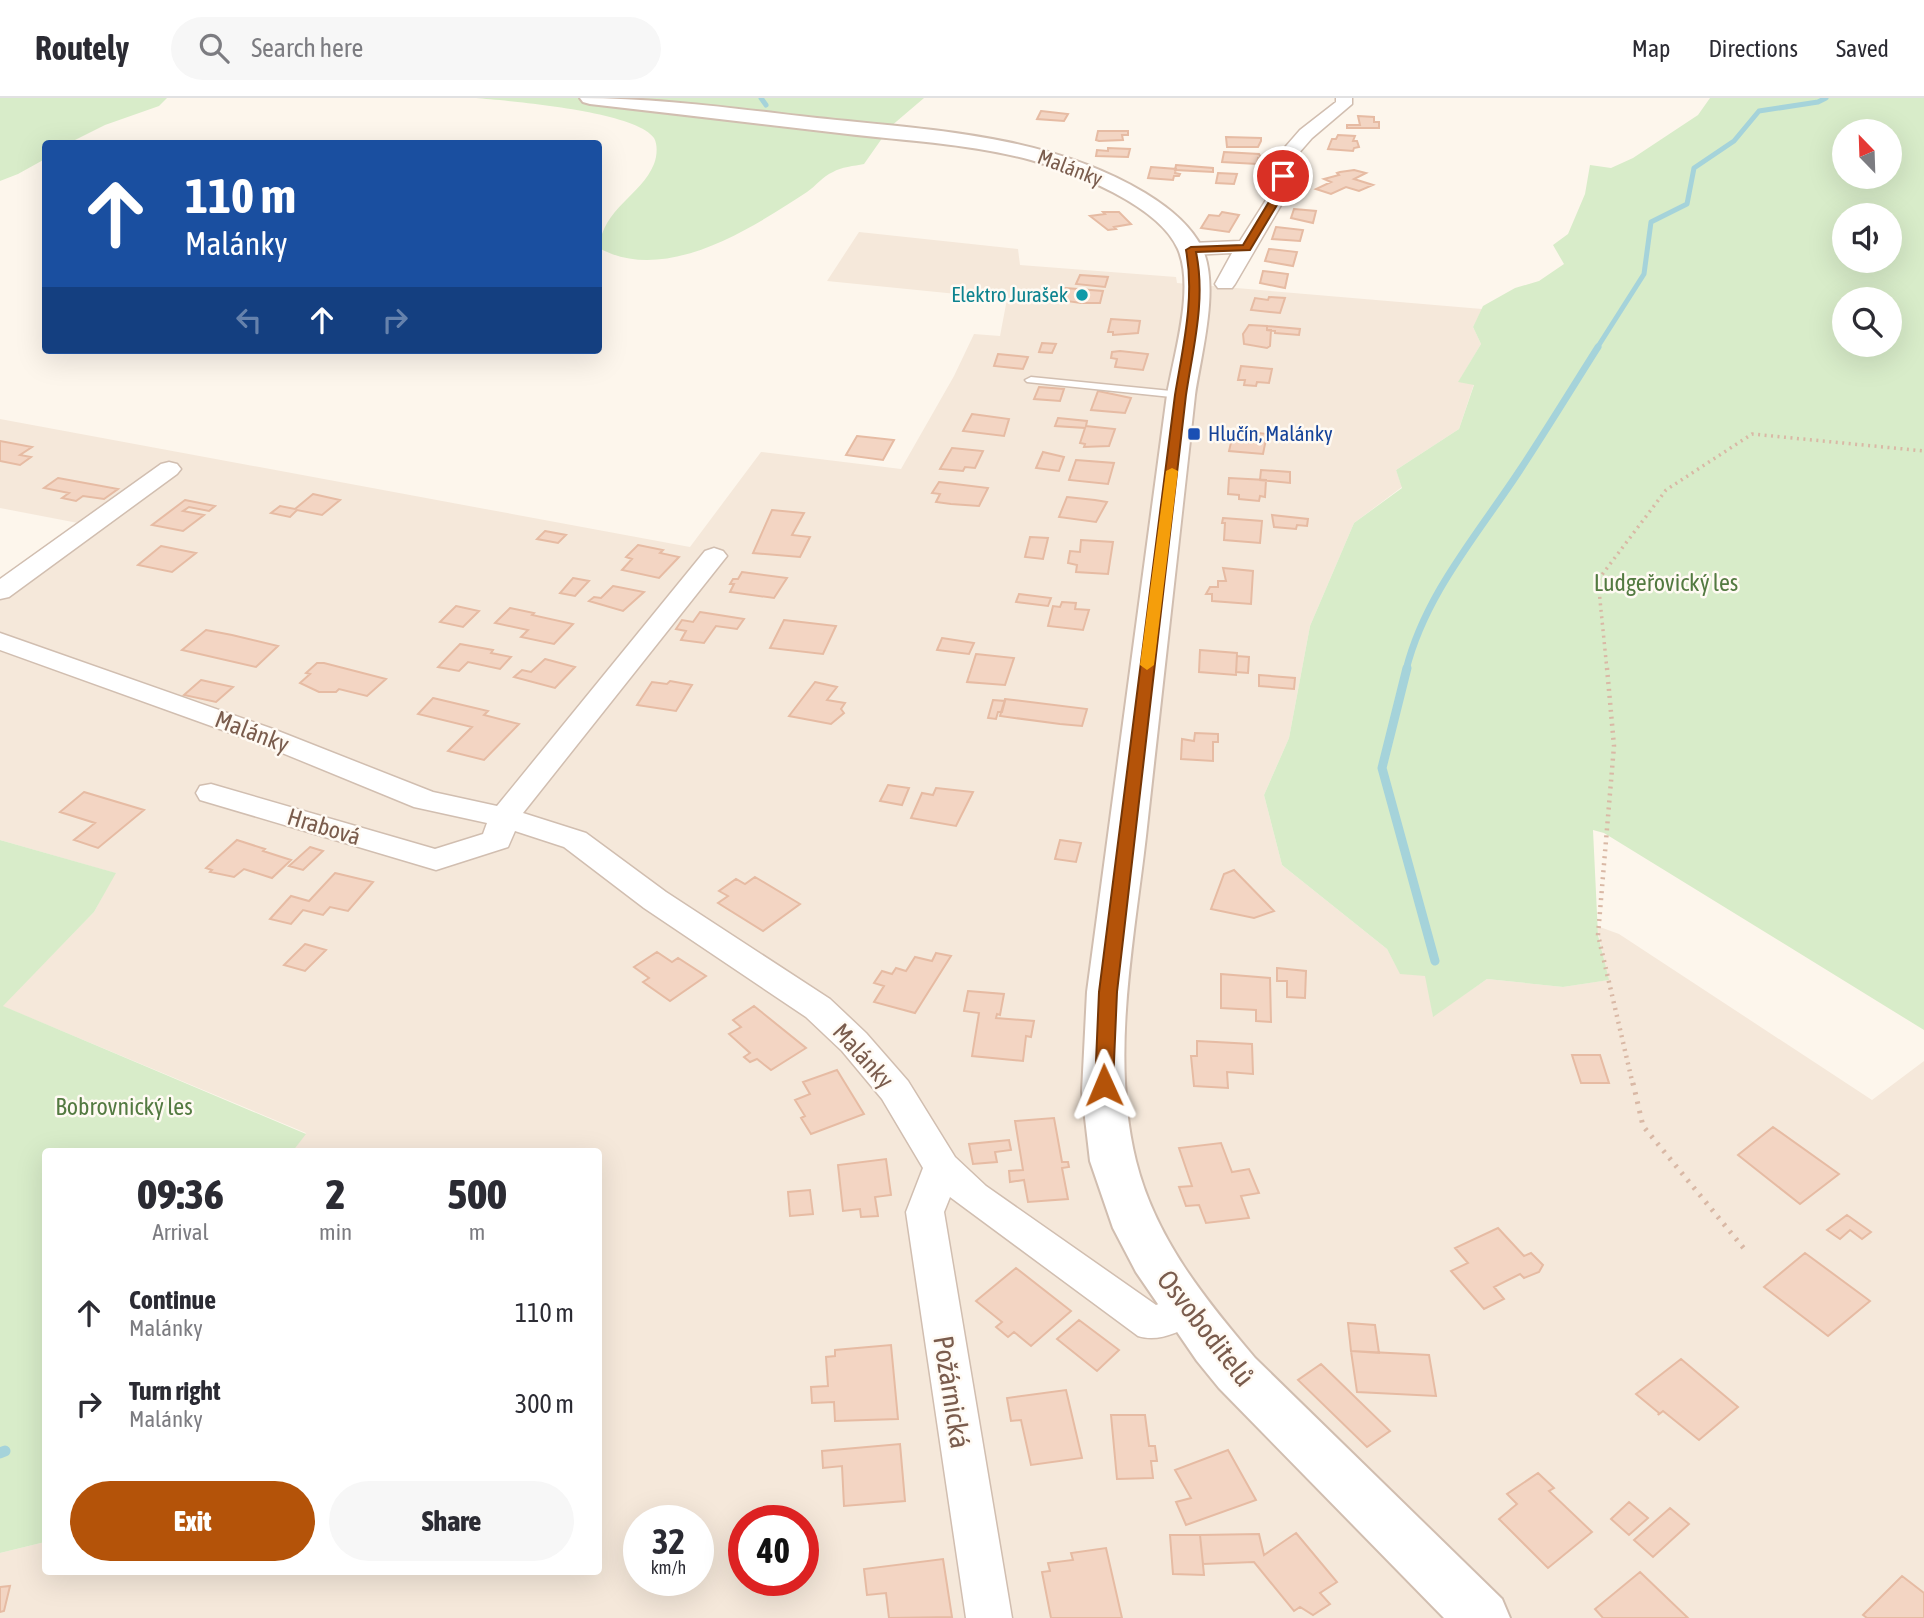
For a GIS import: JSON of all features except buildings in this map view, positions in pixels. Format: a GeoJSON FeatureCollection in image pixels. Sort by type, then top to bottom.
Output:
{"type":"FeatureCollection","features":[{"type":"Feature","properties":{"kind":"street","name":"Malánky"},"geometry":{"type":"LineString","coordinates":[[590,98],[925,136],[1038,155],[1089,173],[1157,211],[1181,235],[1191,250]]}},
{"type":"Feature","properties":{"kind":"street"},"geometry":{"type":"LineString","coordinates":[[1225,284],[1275,200],[1289,153],[1306,134],[1344,104],[1344,98]]}},
{"type":"Feature","properties":{"kind":"street"},"geometry":{"type":"LineString","coordinates":[[1181,395],[1195,304],[1196,278],[1191,250],[1247,247]]}},
{"type":"Feature","properties":{"kind":"street","name":"Osvoboditelů"},"geometry":{"type":"LineString","coordinates":[[1181,395],[1108,992],[1104,1049],[1106,1123],[1117,1174],[1130,1212],[1156,1264],[1185,1311],[1237,1373],[1482,1618]]}},
{"type":"Feature","properties":{"kind":"street"},"geometry":{"type":"LineString","coordinates":[[0,591],[169,469]]}},
{"type":"Feature","properties":{"kind":"street"},"geometry":{"type":"LineString","coordinates":[[504,817],[714,556]]}},
{"type":"Feature","properties":{"kind":"street","name":"Malánky"},"geometry":{"type":"LineString","coordinates":[[0,641],[263,735],[425,800],[504,817],[575,840],[655,900],[818,1008],[854,1042],[895,1090],[942,1167],[973,1196],[1152,1324],[1185,1311]]}},
{"type":"Feature","properties":{"kind":"street","name":"Hrabová"},"geometry":{"type":"LineString","coordinates":[[211,793],[436,860],[497,839],[504,817]]}},
{"type":"Feature","properties":{"kind":"street","name":"Požárnická"},"geometry":{"type":"LineString","coordinates":[[942,1167],[925,1212],[989,1618]]}},
{"type":"Feature","properties":{"kind":"lane"},"geometry":{"type":"LineString","coordinates":[[1031,380],[1181,395]]}},
{"type":"Feature","properties":{"kind":"path"},"geometry":{"type":"LineString","coordinates":[[1746,1251],[1643,1126],[1598,935],[1614,746],[1598,579],[1666,490],[1752,434],[1924,451]]}},
{"type":"Feature","properties":{"kind":"shaded area"},"geometry":{"type":"Polygon","coordinates":[[[859,232],[1018,249],[1020,265],[1176,277],[1177,283],[1482,309],[1473,327],[1481,344],[1459,381],[1474,384],[1459,429],[1396,470],[1402,487],[1354,523],[1310,626],[1289,738],[1264,795],[1282,865],[1387,949],[1400,973],[1426,975],[1433,1016],[1487,979],[1563,987],[1608,980],[1597,926],[1619,934],[1872,1100],[1924,1061],[1924,1618],[0,1618],[0,1553],[42,1543],[42,1575],[602,1575],[602,1148],[295,1148],[306,1133],[2,1006],[94,912],[115,873],[0,840],[0,579],[78,523],[0,508],[0,419],[690,547],[761,452],[901,469],[954,376],[974,334],[1000,336],[1007,299],[827,281],[859,232]]]}},
{"type":"Feature","properties":{"kind":"green space"},"geometry":{"type":"Polygon","coordinates":[[[0,98],[167,98],[159,106],[105,125],[75,140],[42,140],[42,161],[0,181],[0,98]]]}},
{"type":"Feature","properties":{"kind":"green space"},"geometry":{"type":"Polygon","coordinates":[[[476,98],[924,98],[890,127],[864,164],[836,170],[807,192],[734,235],[679,256],[652,260],[625,258],[602,249],[602,234],[607,222],[640,185],[654,164],[657,151],[654,138],[643,129],[623,121],[599,114],[476,98]]]}},
{"type":"Feature","properties":{"kind":"green space","name":"Ludgeřovický les"},"geometry":{"type":"Polygon","coordinates":[[[1710,98],[1924,98],[1924,1030],[1604,833],[1593,830],[1598,935],[1609,980],[1563,987],[1487,979],[1433,1017],[1425,976],[1400,974],[1387,949],[1282,865],[1264,795],[1289,738],[1310,626],[1354,523],[1402,488],[1396,470],[1459,429],[1474,385],[1458,382],[1481,344],[1473,327],[1483,306],[1515,288],[1539,281],[1564,264],[1553,245],[1568,234],[1585,194],[1590,165],[1611,168],[1633,158],[1698,115],[1710,98]]]}},
{"type":"Feature","properties":{"kind":"green space","name":"Bobrovnický les"},"geometry":{"type":"Polygon","coordinates":[[[0,840],[116,873],[94,912],[3,1006],[306,1134],[295,1148],[42,1148],[42,1543],[0,1553],[0,840]]]}},
{"type":"Feature","properties":{"kind":"waterway"},"geometry":{"type":"LineString","coordinates":[[761,98],[766,105]]}},
{"type":"Feature","properties":{"kind":"waterway"},"geometry":{"type":"LineString","coordinates":[[1597,348],[1644,274],[1651,222],[1687,204],[1694,168],[1734,141],[1759,111],[1818,102],[1826,98]]}},
{"type":"Feature","properties":{"kind":"waterway"},"geometry":{"type":"LineString","coordinates":[[1406,670],[1415,642],[1439,590],[1530,455],[1598,347]]}},
{"type":"Feature","properties":{"kind":"waterway"},"geometry":{"type":"LineString","coordinates":[[1407,668],[1382,768],[1435,961]]}},
{"type":"Feature","properties":{"kind":"waterway"},"geometry":{"type":"LineString","coordinates":[[0,1453],[5,1451]]}},
{"type":"Feature","properties":{"kind":"slow traffic"},"geometry":{"type":"LineString","coordinates":[[1147,665],[1172,471]]}},
{"type":"Feature","properties":{"kind":"place","name":"Elektro Jurašek"},"geometry":{"type":"Point","coordinates":[1082,295]}},
{"type":"Feature","properties":{"kind":"place","name":"Hlučín, Malánky"},"geometry":{"type":"Point","coordinates":[1194,434]}},
{"type":"Feature","properties":{"kind":"route"},"geometry":{"type":"LineString","coordinates":[[1104,1085],[1108,992],[1181,395],[1195,304],[1196,278],[1191,250],[1247,247],[1275,200],[1283,176]]}}]}
